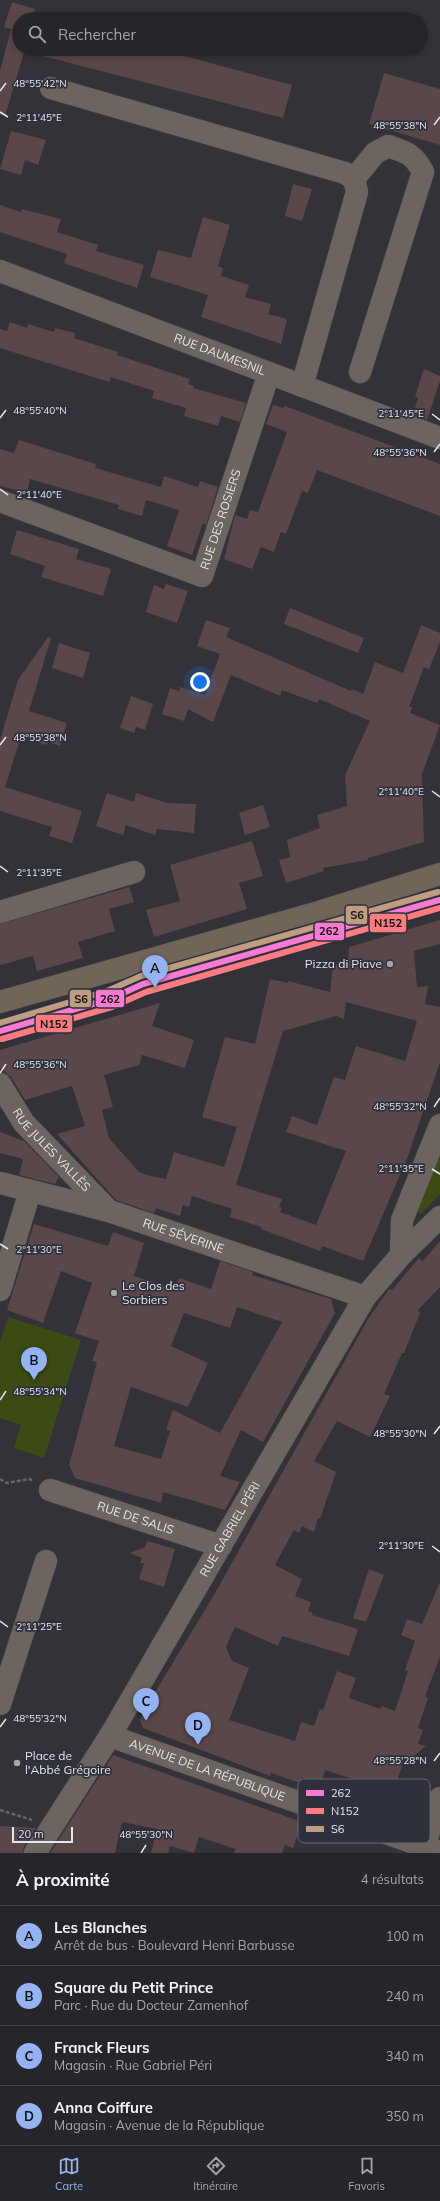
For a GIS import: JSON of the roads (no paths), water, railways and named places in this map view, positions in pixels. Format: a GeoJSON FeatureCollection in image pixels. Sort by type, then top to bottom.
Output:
{"type":"FeatureCollection","features":[{"type":"Feature","properties":{"kind":"main road"},"geometry":{"type":"LineString","coordinates":[[0,1002],[319,912],[440,874]]}},
{"type":"Feature","properties":{"kind":"main road"},"geometry":{"type":"LineString","coordinates":[[0,1031],[110,998],[144,984],[440,900]]}},
{"type":"Feature","properties":{"kind":"street"},"geometry":{"type":"LineString","coordinates":[[51,88],[345,173],[354,179],[357,192],[302,386]]}},
{"type":"Feature","properties":{"kind":"street"},"geometry":{"type":"LineString","coordinates":[[354,179],[375,153],[388,146],[406,152],[418,160],[423,172],[360,372]]}},
{"type":"Feature","properties":{"kind":"street","name":"RUE DAUMESNIL"},"geometry":{"type":"LineString","coordinates":[[0,271],[440,438]]}},
{"type":"Feature","properties":{"kind":"street","name":"RUE DES ROSIERS"},"geometry":{"type":"LineString","coordinates":[[0,501],[202,576],[269,373]]}},
{"type":"Feature","properties":{"kind":"street"},"geometry":{"type":"LineString","coordinates":[[0,912],[134,872]]}},
{"type":"Feature","properties":{"kind":"street","name":"RUE JULES VALLÈS"},"geometry":{"type":"LineString","coordinates":[[0,1084],[24,1123],[109,1211]]}},
{"type":"Feature","properties":{"kind":"street"},"geometry":{"type":"LineString","coordinates":[[401,1255],[402,1220],[440,1125]]}},
{"type":"Feature","properties":{"kind":"street","name":"RUE SÉVERINE"},"geometry":{"type":"LineString","coordinates":[[0,1182],[109,1211],[365,1297]]}},
{"type":"Feature","properties":{"kind":"street"},"geometry":{"type":"LineString","coordinates":[[0,1290],[30,1191]]}},
{"type":"Feature","properties":{"kind":"street","name":"RUE GABRIEL PÉRI"},"geometry":{"type":"LineString","coordinates":[[35,1853],[110,1736],[365,1297],[401,1255],[440,1217]]}},
{"type":"Feature","properties":{"kind":"street","name":"RUE DE SALIS"},"geometry":{"type":"LineString","coordinates":[[50,1490],[221,1546]]}},
{"type":"Feature","properties":{"kind":"street"},"geometry":{"type":"LineString","coordinates":[[0,1704],[46,1561]]}},
{"type":"Feature","properties":{"kind":"street","name":"AVENUE DE LA RÉPUBLIQUE"},"geometry":{"type":"LineString","coordinates":[[110,1736],[298,1804]]}},
{"type":"Feature","properties":{"kind":"street"},"geometry":{"type":"LineString","coordinates":[[429,1851],[440,1798]]}},
{"type":"Feature","properties":{"kind":"street","name":"AVENUE DE LA RÉPUBLIQUE"},"geometry":{"type":"LineString","coordinates":[[407,1843],[429,1851]]}},
{"type":"Feature","properties":{"kind":"place","name":"Pizza di Piave"},"geometry":{"type":"Point","coordinates":[390,964]}},
{"type":"Feature","properties":{"kind":"place","name":"Les Blanches"},"geometry":{"type":"Point","coordinates":[155,988]}},
{"type":"Feature","properties":{"kind":"place","name":"Le Clos des Sorbiers"},"geometry":{"type":"Point","coordinates":[114,1293]}},
{"type":"Feature","properties":{"kind":"place","name":"Square du Petit Prince"},"geometry":{"type":"Point","coordinates":[34,1380]}},
{"type":"Feature","properties":{"kind":"place","name":"Franck Fleurs"},"geometry":{"type":"Point","coordinates":[146,1721]}},
{"type":"Feature","properties":{"kind":"place","name":"Anna Coiffure"},"geometry":{"type":"Point","coordinates":[198,1745]}},
{"type":"Feature","properties":{"kind":"place","name":"Place de l'Abbé Grégoire"},"geometry":{"type":"Point","coordinates":[17,1763]}}]}
